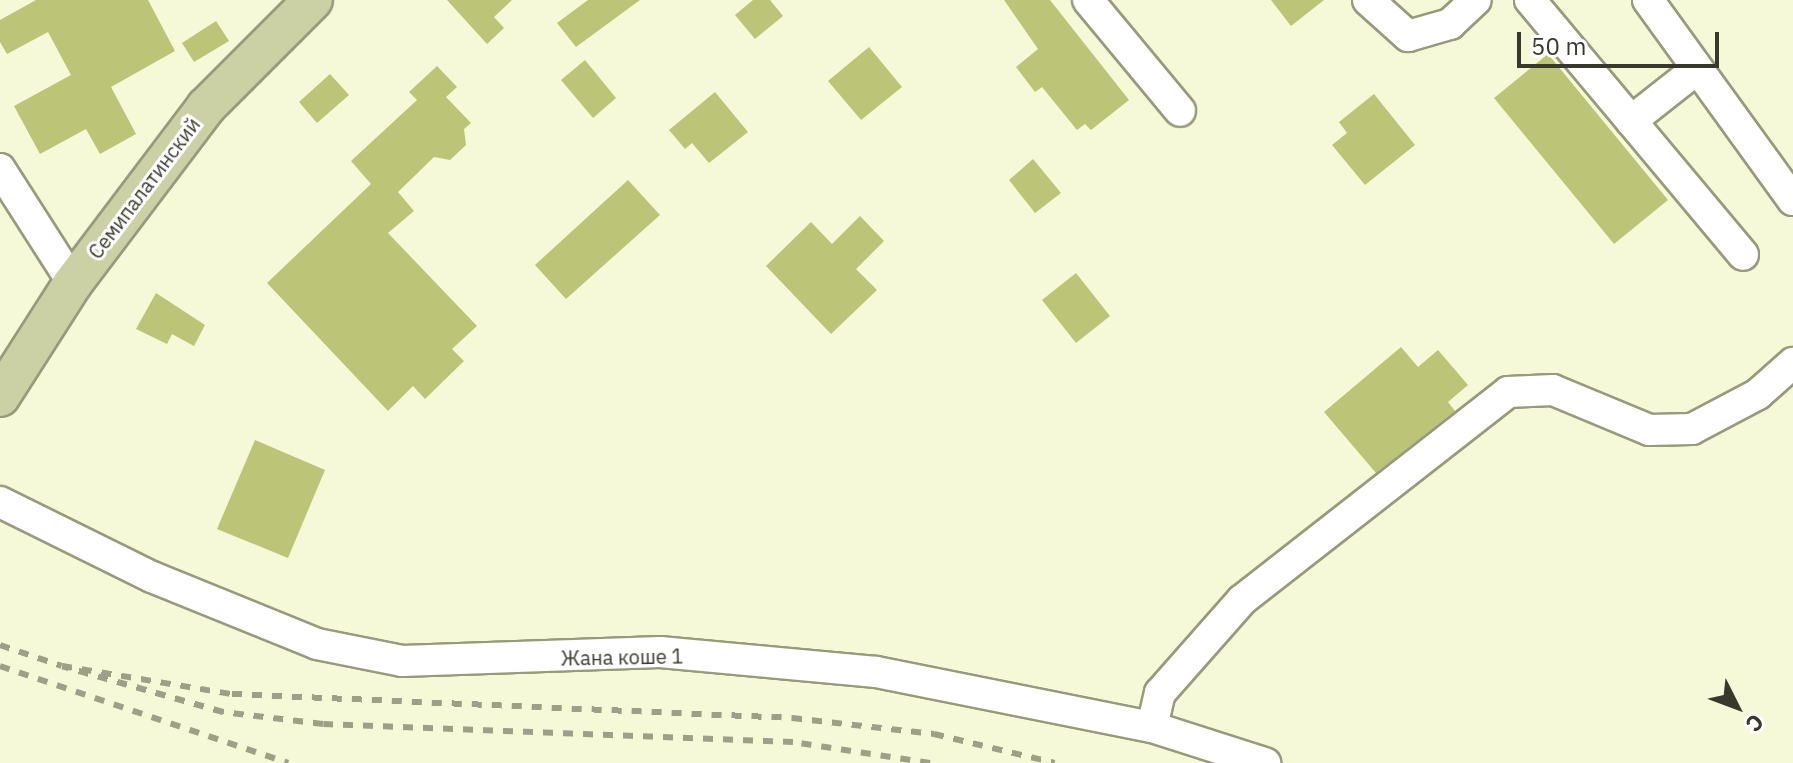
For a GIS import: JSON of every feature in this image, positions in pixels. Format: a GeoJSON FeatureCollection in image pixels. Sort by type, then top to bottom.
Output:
{"type":"FeatureCollection","features":[{"type":"Feature","properties":{"kind":"main road","name":"Семипалатинский"},"geometry":{"type":"LineString","coordinates":[[0,397],[73,283],[206,107],[313,0]]}},
{"type":"Feature","properties":{"kind":"street"},"geometry":{"type":"LineString","coordinates":[[1088,0],[1180,111]]}},
{"type":"Feature","properties":{"kind":"street"},"geometry":{"type":"LineString","coordinates":[[1368,0],[1408,36],[1450,24],[1476,0]]}},
{"type":"Feature","properties":{"kind":"street"},"geometry":{"type":"LineString","coordinates":[[1530,0],[1743,255]]}},
{"type":"Feature","properties":{"kind":"street"},"geometry":{"type":"LineString","coordinates":[[1648,0],[1793,200]]}},
{"type":"Feature","properties":{"kind":"street"},"geometry":{"type":"LineString","coordinates":[[1631,121],[1697,69]]}},
{"type":"Feature","properties":{"kind":"street"},"geometry":{"type":"LineString","coordinates":[[0,169],[73,283]]}},
{"type":"Feature","properties":{"kind":"street"},"geometry":{"type":"LineString","coordinates":[[1152,727],[1160,693],[1242,600],[1508,392],[1553,390],[1649,430],[1692,429],[1758,394],[1793,363]]}},
{"type":"Feature","properties":{"kind":"street","name":"Жана коше 1"},"geometry":{"type":"LineString","coordinates":[[0,502],[152,577],[331,647],[402,661],[660,652],[876,672],[1152,727],[1265,763]]}},
{"type":"Feature","properties":{"kind":"building"},"geometry":{"type":"Polygon","coordinates":[[[36,0],[148,0],[175,51],[111,87],[136,134],[100,154],[86,129],[40,154],[14,106],[71,75],[48,32],[7,54],[0,42],[0,20],[36,0]]]}},
{"type":"Feature","properties":{"kind":"building"},"geometry":{"type":"Polygon","coordinates":[[[447,0],[512,0],[494,17],[504,28],[487,44],[447,0]]]}},
{"type":"Feature","properties":{"kind":"building"},"geometry":{"type":"Polygon","coordinates":[[[588,0],[640,0],[576,47],[557,23],[588,0]]]}},
{"type":"Feature","properties":{"kind":"building"},"geometry":{"type":"Polygon","coordinates":[[[753,0],[770,0],[783,16],[755,39],[735,15],[753,0]]]}},
{"type":"Feature","properties":{"kind":"building"},"geometry":{"type":"Polygon","coordinates":[[[1004,0],[1050,0],[1129,100],[1091,130],[1085,124],[1077,130],[1042,87],[1035,92],[1016,67],[1038,49],[1004,0]]]}},
{"type":"Feature","properties":{"kind":"building"},"geometry":{"type":"Polygon","coordinates":[[[1271,0],[1324,0],[1291,26],[1271,0]]]}},
{"type":"Feature","properties":{"kind":"building"},"geometry":{"type":"Polygon","coordinates":[[[216,21],[229,41],[194,62],[182,43],[216,21]]]}},
{"type":"Feature","properties":{"kind":"building"},"geometry":{"type":"Polygon","coordinates":[[[869,47],[902,87],[861,120],[828,81],[869,47]]]}},
{"type":"Feature","properties":{"kind":"building"},"geometry":{"type":"Polygon","coordinates":[[[1548,54],[1668,200],[1614,244],[1494,98],[1548,54]]]}},
{"type":"Feature","properties":{"kind":"building"},"geometry":{"type":"Polygon","coordinates":[[[585,60],[616,98],[593,118],[561,80],[585,60]]]}},
{"type":"Feature","properties":{"kind":"building"},"geometry":{"type":"Polygon","coordinates":[[[437,66],[457,87],[446,97],[471,123],[464,129],[466,145],[450,160],[434,157],[398,192],[414,211],[388,233],[477,326],[452,349],[464,361],[425,399],[413,386],[388,411],[267,283],[371,184],[351,161],[417,100],[409,92],[437,66]]]}},
{"type":"Feature","properties":{"kind":"building"},"geometry":{"type":"Polygon","coordinates":[[[330,74],[349,95],[317,123],[299,102],[330,74]]]}},
{"type":"Feature","properties":{"kind":"building"},"geometry":{"type":"Polygon","coordinates":[[[715,92],[748,132],[709,163],[692,143],[685,149],[669,130],[715,92]]]}},
{"type":"Feature","properties":{"kind":"building"},"geometry":{"type":"Polygon","coordinates":[[[1374,94],[1415,145],[1365,185],[1332,145],[1347,133],[1339,122],[1374,94]]]}},
{"type":"Feature","properties":{"kind":"building"},"geometry":{"type":"Polygon","coordinates":[[[1033,159],[1061,193],[1035,213],[1009,180],[1033,159]]]}},
{"type":"Feature","properties":{"kind":"building"},"geometry":{"type":"Polygon","coordinates":[[[628,180],[660,215],[566,299],[535,265],[628,180]]]}},
{"type":"Feature","properties":{"kind":"building"},"geometry":{"type":"Polygon","coordinates":[[[860,216],[884,241],[856,269],[877,290],[831,334],[766,266],[811,222],[832,244],[860,216]]]}},
{"type":"Feature","properties":{"kind":"building"},"geometry":{"type":"Polygon","coordinates":[[[1076,273],[1110,316],[1076,343],[1042,300],[1076,273]]]}},
{"type":"Feature","properties":{"kind":"building"},"geometry":{"type":"Polygon","coordinates":[[[156,293],[205,325],[194,346],[172,334],[167,344],[136,329],[156,293]]]}},
{"type":"Feature","properties":{"kind":"building"},"geometry":{"type":"Polygon","coordinates":[[[1401,347],[1418,367],[1438,350],[1468,385],[1448,402],[1455,411],[1376,473],[1324,412],[1401,347]]]}},
{"type":"Feature","properties":{"kind":"building"},"geometry":{"type":"Polygon","coordinates":[[[255,440],[325,470],[288,558],[217,529],[255,440]]]}},
{"type":"Feature","properties":{"kind":"railway"},"geometry":{"type":"LineString","coordinates":[[0,645],[62,666]]}},
{"type":"Feature","properties":{"kind":"railway"},"geometry":{"type":"LineString","coordinates":[[0,666],[288,763]]}},
{"type":"Feature","properties":{"kind":"railway"},"geometry":{"type":"LineString","coordinates":[[930,763],[793,742],[323,724],[223,712],[62,666],[232,694],[792,718],[934,734],[1055,763]]}}]}
